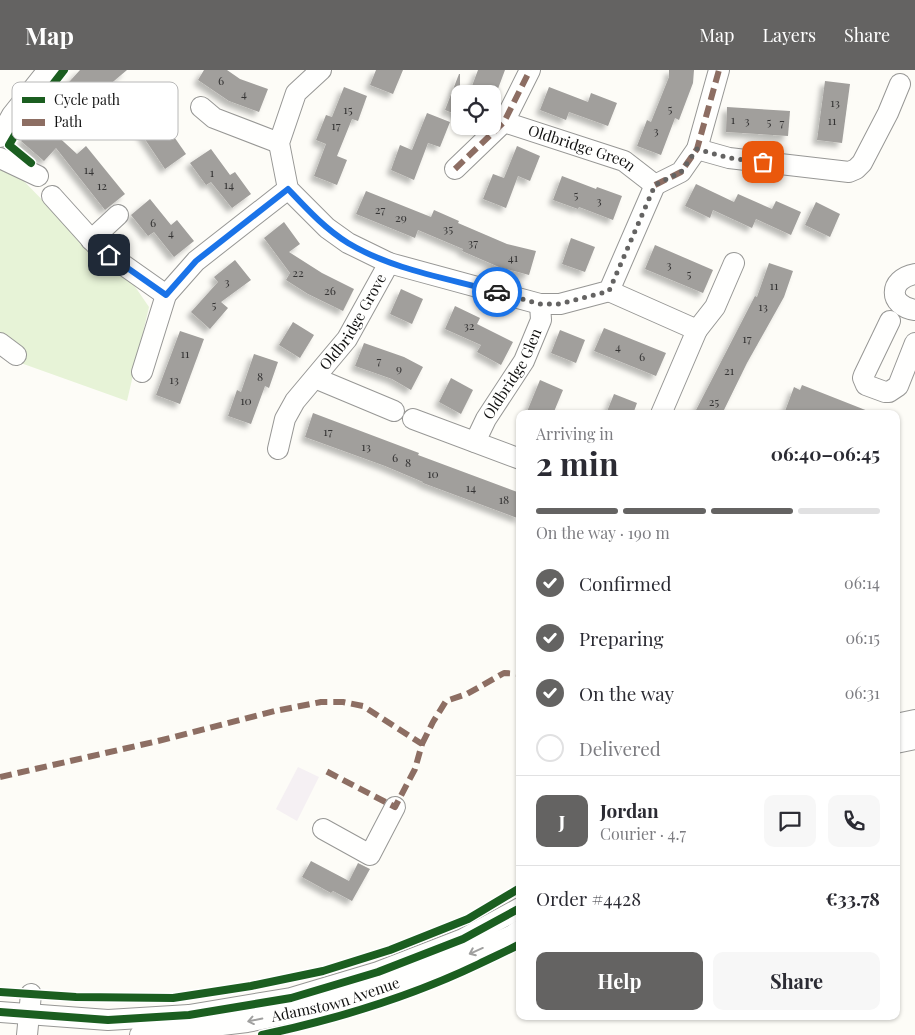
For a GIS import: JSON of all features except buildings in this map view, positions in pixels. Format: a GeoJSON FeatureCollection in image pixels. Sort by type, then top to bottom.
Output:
{"type":"FeatureCollection","features":[{"type":"Feature","properties":{"kind":"street"},"geometry":{"type":"LineString","coordinates":[[321,70],[296,93],[279,143],[288,189],[327,228],[348,243],[389,263],[540,304],[560,304],[609,291],[697,330]]}},
{"type":"Feature","properties":{"kind":"street"},"geometry":{"type":"LineString","coordinates":[[455,169],[504,122],[530,70]]}},
{"type":"Feature","properties":{"kind":"street"},"geometry":{"type":"LineString","coordinates":[[609,291],[655,185],[681,172],[697,149],[719,70]]}},
{"type":"Feature","properties":{"kind":"street"},"geometry":{"type":"LineString","coordinates":[[697,149],[729,158],[849,172],[856,169],[862,163],[888,113],[900,84]]}},
{"type":"Feature","properties":{"kind":"street"},"geometry":{"type":"LineString","coordinates":[[200,107],[214,118],[279,143]]}},
{"type":"Feature","properties":{"kind":"street"},"geometry":{"type":"LineString","coordinates":[[0,137],[12,115]]}},
{"type":"Feature","properties":{"kind":"street","name":"Oldbridge Green"},"geometry":{"type":"LineString","coordinates":[[504,122],[624,161],[655,185]]}},
{"type":"Feature","properties":{"kind":"street"},"geometry":{"type":"LineString","coordinates":[[0,158],[38,176]]}},
{"type":"Feature","properties":{"kind":"street"},"geometry":{"type":"LineString","coordinates":[[142,372],[166,295],[196,261],[288,189]]}},
{"type":"Feature","properties":{"kind":"street"},"geometry":{"type":"LineString","coordinates":[[52,196],[98,247],[166,295]]}},
{"type":"Feature","properties":{"kind":"street"},"geometry":{"type":"LineString","coordinates":[[91,240],[118,215]]}},
{"type":"Feature","properties":{"kind":"street","name":"Oldbridge Grove"},"geometry":{"type":"LineString","coordinates":[[278,449],[285,419],[295,401],[347,339],[389,263]]}},
{"type":"Feature","properties":{"kind":"street"},"geometry":{"type":"LineString","coordinates":[[663,410],[697,330],[715,307],[734,263]]}},
{"type":"Feature","properties":{"kind":"street"},"geometry":{"type":"LineString","coordinates":[[915,274],[900,280],[895,290],[898,302],[904,307],[915,310]]}},
{"type":"Feature","properties":{"kind":"street","name":"Oldbridge Glen"},"geometry":{"type":"LineString","coordinates":[[474,442],[486,418],[524,361],[541,320],[540,304]]}},
{"type":"Feature","properties":{"kind":"street"},"geometry":{"type":"LineString","coordinates":[[890,321],[864,375],[863,378],[866,385],[885,392],[895,389],[898,386],[915,343]]}},
{"type":"Feature","properties":{"kind":"street","name":"Oldbridge Grove"},"geometry":{"type":"LineString","coordinates":[[315,378],[394,412]]}},
{"type":"Feature","properties":{"kind":"street"},"geometry":{"type":"LineString","coordinates":[[413,419],[516,458]]}},
{"type":"Feature","properties":{"kind":"street"},"geometry":{"type":"LineString","coordinates":[[900,723],[915,720]]}},
{"type":"Feature","properties":{"kind":"street"},"geometry":{"type":"LineString","coordinates":[[900,742],[915,739]]}},
{"type":"Feature","properties":{"kind":"street"},"geometry":{"type":"LineString","coordinates":[[323,829],[370,855],[395,807]]}},
{"type":"Feature","properties":{"kind":"street","name":"Adamstown Avenue"},"geometry":{"type":"LineString","coordinates":[[0,1012],[108,1020],[189,1015],[291,998],[378,972],[454,942],[516,910]]}},
{"type":"Feature","properties":{"kind":"street","name":"Adamstown Avenue"},"geometry":{"type":"LineString","coordinates":[[140,1035],[247,1022],[336,1004],[426,974],[516,933]]}},
{"type":"Feature","properties":{"kind":"street"},"geometry":{"type":"LineString","coordinates":[[27,1035],[31,994]]}},
{"type":"Feature","properties":{"kind":"shaded area"},"geometry":{"type":"Polygon","coordinates":[[[298,767],[319,777],[297,821],[276,809],[298,767]]]}},
{"type":"Feature","properties":{"kind":"green space"},"geometry":{"type":"Polygon","coordinates":[[[0,167],[15,172],[53,211],[127,275],[149,307],[127,401],[4,357],[0,336],[0,167]]]}},
{"type":"Feature","properties":{"kind":"marked path"},"geometry":{"type":"LineString","coordinates":[[455,169],[504,122],[530,70]]}},
{"type":"Feature","properties":{"kind":"marked path"},"geometry":{"type":"LineString","coordinates":[[655,185],[681,172],[697,149],[719,70]]}},
{"type":"Feature","properties":{"kind":"marked path"},"geometry":{"type":"LineString","coordinates":[[422,744],[446,701],[467,694],[504,673],[516,674]]}},
{"type":"Feature","properties":{"kind":"marked path"},"geometry":{"type":"LineString","coordinates":[[0,777],[158,741],[275,711],[321,702],[343,702],[363,706],[422,744],[415,769],[395,807],[322,769]]}},
{"type":"Feature","properties":{"kind":"cycle path"},"geometry":{"type":"LineString","coordinates":[[55,82],[64,70]]}},
{"type":"Feature","properties":{"kind":"cycle path"},"geometry":{"type":"LineString","coordinates":[[12,140],[9,145],[31,163]]}},
{"type":"Feature","properties":{"kind":"cycle path"},"geometry":{"type":"LineString","coordinates":[[0,992],[76,997],[173,998],[251,986],[323,971],[390,950],[468,919],[516,890]]}},
{"type":"Feature","properties":{"kind":"cycle path"},"geometry":{"type":"LineString","coordinates":[[0,1012],[108,1020],[189,1015],[291,998],[378,972],[463,939],[516,910]]}},
{"type":"Feature","properties":{"kind":"cycle path"},"geometry":{"type":"LineString","coordinates":[[262,1035],[318,1022],[400,997],[453,976],[516,946]]}},
{"type":"Feature","properties":{"kind":"way so far"},"geometry":{"type":"LineString","coordinates":[[497,292],[540,304],[560,304],[609,291],[655,185],[681,172],[697,149],[729,158],[763,162]]}},
{"type":"Feature","properties":{"kind":"route"},"geometry":{"type":"LineString","coordinates":[[109,255],[166,295],[196,261],[288,189],[327,228],[348,243],[389,263],[497,292]]}}]}
